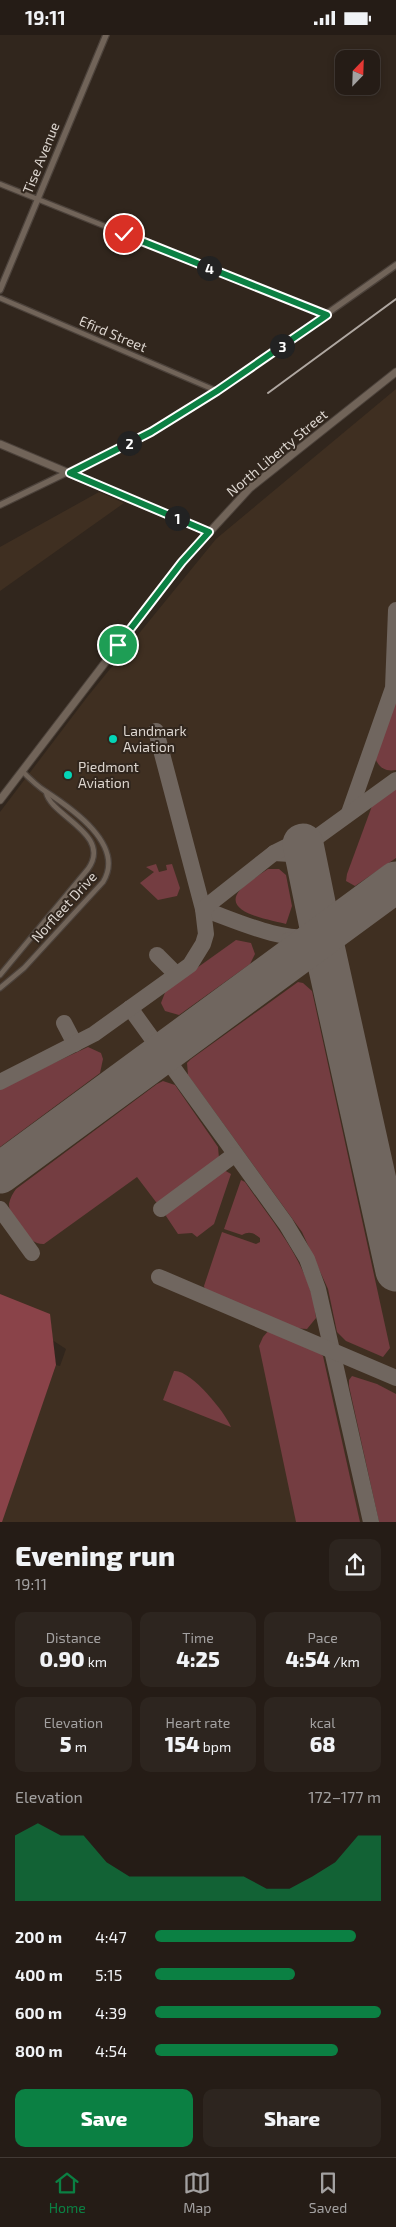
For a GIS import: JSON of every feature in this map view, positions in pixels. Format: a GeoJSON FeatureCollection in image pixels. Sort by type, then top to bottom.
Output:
{"type":"FeatureCollection","features":[{"type":"Feature","properties":{"kind":"main road","name":"North Liberty Street"},"geometry":{"type":"LineString","coordinates":[[0,800],[182,562],[209,532],[250,488],[396,372]]}},
{"type":"Feature","properties":{"kind":"main road"},"geometry":{"type":"LineString","coordinates":[[0,444],[209,532]]}},
{"type":"Feature","properties":{"kind":"street","name":"Tise Avenue"},"geometry":{"type":"LineString","coordinates":[[0,290],[104,35]]}},
{"type":"Feature","properties":{"kind":"street"},"geometry":{"type":"LineString","coordinates":[[0,184],[327,315]]}},
{"type":"Feature","properties":{"kind":"street"},"geometry":{"type":"LineString","coordinates":[[0,505],[70,473],[151,432],[217,391],[396,265]]}},
{"type":"Feature","properties":{"kind":"street","name":"Efird Street"},"geometry":{"type":"LineString","coordinates":[[0,298],[217,391]]}},
{"type":"Feature","properties":{"kind":"street","name":"Norfleet Drive"},"geometry":{"type":"LineString","coordinates":[[0,987],[24,968],[103,882],[108,871],[104,843],[95,831],[55,795],[46,792],[22,771]]}},
{"type":"Feature","properties":{"kind":"street","name":"Norfleet Drive"},"geometry":{"type":"LineString","coordinates":[[0,975],[88,869],[92,861],[93,853],[87,837],[47,798],[46,792]]}},
{"type":"Feature","properties":{"kind":"shaded area"},"geometry":{"type":"Polygon","coordinates":[[[396,389],[396,1522],[0,1522],[56,1365],[60,1366],[66,1349],[0,1306],[0,812],[88,696],[216,539],[396,389]]]}},
{"type":"Feature","properties":{"kind":"shaded area"},"geometry":{"type":"Polygon","coordinates":[[[99,492],[124,503],[0,591],[0,547],[99,492]]]}},
{"type":"Feature","properties":{"kind":"shaded area"},"geometry":{"type":"Polygon","coordinates":[[[396,699],[396,770],[386,770],[381,767],[375,758],[396,699]]]}},
{"type":"Feature","properties":{"kind":"shaded area"},"geometry":{"type":"Polygon","coordinates":[[[396,788],[396,858],[355,886],[346,881],[347,874],[372,806],[396,788]]]}},
{"type":"Feature","properties":{"kind":"shaded area"},"geometry":{"type":"Polygon","coordinates":[[[156,864],[159,872],[167,870],[166,865],[172,864],[180,888],[177,896],[158,900],[140,883],[154,872],[146,867],[156,864]]]}},
{"type":"Feature","properties":{"kind":"shaded area"},"geometry":{"type":"Polygon","coordinates":[[[268,869],[279,869],[286,875],[292,906],[286,924],[260,918],[242,910],[237,904],[236,898],[240,890],[268,869]]]}},
{"type":"Feature","properties":{"kind":"shaded area"},"geometry":{"type":"Polygon","coordinates":[[[236,940],[251,943],[255,954],[250,964],[179,1015],[165,1011],[161,1003],[166,990],[236,940]]]}},
{"type":"Feature","properties":{"kind":"shaded area"},"geometry":{"type":"Polygon","coordinates":[[[298,982],[303,983],[312,991],[390,1348],[383,1357],[346,1341],[337,1332],[328,1289],[302,1232],[188,1075],[187,1063],[191,1059],[298,982]]]}},
{"type":"Feature","properties":{"kind":"shaded area"},"geometry":{"type":"Polygon","coordinates":[[[88,1047],[101,1053],[103,1059],[100,1073],[0,1147],[0,1088],[88,1047]]]}},
{"type":"Feature","properties":{"kind":"shaded area"},"geometry":{"type":"Polygon","coordinates":[[[163,1081],[175,1085],[218,1147],[219,1158],[161,1203],[156,1202],[137,1177],[44,1244],[38,1243],[26,1236],[16,1224],[10,1210],[9,1202],[16,1189],[163,1081]]]}},
{"type":"Feature","properties":{"kind":"shaded area"},"geometry":{"type":"Polygon","coordinates":[[[224,1170],[231,1174],[214,1224],[197,1237],[192,1233],[178,1234],[166,1216],[167,1211],[224,1170]]]}},
{"type":"Feature","properties":{"kind":"shaded area"},"geometry":{"type":"Polygon","coordinates":[[[241,1180],[245,1182],[290,1246],[307,1281],[313,1299],[316,1318],[307,1329],[293,1328],[205,1290],[204,1286],[222,1232],[256,1244],[260,1242],[260,1238],[254,1234],[247,1233],[242,1235],[224,1229],[241,1180]]]}},
{"type":"Feature","properties":{"kind":"shaded area"},"geometry":{"type":"Polygon","coordinates":[[[0,1294],[50,1314],[56,1365],[2,1522],[0,1522],[0,1294]]]}},
{"type":"Feature","properties":{"kind":"shaded area"},"geometry":{"type":"Polygon","coordinates":[[[270,1329],[316,1349],[323,1356],[360,1522],[296,1522],[259,1346],[263,1337],[270,1329]]]}},
{"type":"Feature","properties":{"kind":"shaded area"},"geometry":{"type":"Polygon","coordinates":[[[174,1371],[181,1372],[197,1384],[215,1402],[231,1427],[163,1400],[174,1371]]]}},
{"type":"Feature","properties":{"kind":"shaded area"},"geometry":{"type":"Polygon","coordinates":[[[352,1376],[377,1384],[396,1394],[396,1522],[379,1522],[349,1386],[349,1380],[352,1376]]]}},
{"type":"Feature","properties":{"kind":"taxiway"},"geometry":{"type":"LineString","coordinates":[[349,813],[393,688],[396,610]]}},
{"type":"Feature","properties":{"kind":"taxiway"},"geometry":{"type":"LineString","coordinates":[[156,731],[203,909],[276,934],[306,938],[322,937]]}},
{"type":"Feature","properties":{"kind":"taxiway"},"geometry":{"type":"LineString","coordinates":[[0,1082],[94,1034],[190,965],[203,944],[206,934],[203,909],[274,853],[286,847],[313,840],[396,780]]}},
{"type":"Feature","properties":{"kind":"taxiway"},"geometry":{"type":"LineString","coordinates":[[274,853],[290,854],[310,873]]}},
{"type":"Feature","properties":{"kind":"taxiway"},"geometry":{"type":"LineString","coordinates":[[289,940],[297,943],[316,958],[333,986]]}},
{"type":"Feature","properties":{"kind":"taxiway"},"geometry":{"type":"LineString","coordinates":[[157,955],[176,974]]}},
{"type":"Feature","properties":{"kind":"taxiway"},"geometry":{"type":"LineString","coordinates":[[130,1008],[286,1224],[307,1259],[318,1289],[371,1522]]}},
{"type":"Feature","properties":{"kind":"taxiway"},"geometry":{"type":"LineString","coordinates":[[64,1023],[75,1044]]}},
{"type":"Feature","properties":{"kind":"taxiway"},"geometry":{"type":"LineString","coordinates":[[161,1209],[234,1155]]}},
{"type":"Feature","properties":{"kind":"taxiway"},"geometry":{"type":"LineString","coordinates":[[0,1209],[32,1253]]}},
{"type":"Feature","properties":{"kind":"taxiway"},"geometry":{"type":"LineString","coordinates":[[159,1277],[396,1378]]}},
{"type":"Feature","properties":{"kind":"runway"},"geometry":{"type":"LineString","coordinates":[[303,844],[396,1271]]}},
{"type":"Feature","properties":{"kind":"runway"},"geometry":{"type":"LineString","coordinates":[[0,1173],[396,882]]}},
{"type":"Feature","properties":{"kind":"railway"},"geometry":{"type":"LineString","coordinates":[[268,393],[396,299]]}},
{"type":"Feature","properties":{"kind":"place","name":"Landmark Aviation"},"geometry":{"type":"Point","coordinates":[113,739]}},
{"type":"Feature","properties":{"kind":"place","name":"Piedmont Aviation"},"geometry":{"type":"Point","coordinates":[68,775]}},
{"type":"Feature","properties":{"kind":"route"},"geometry":{"type":"LineString","coordinates":[[118,645],[182,562],[209,532],[70,473],[151,432],[217,391],[327,315],[124,234]]}}]}
